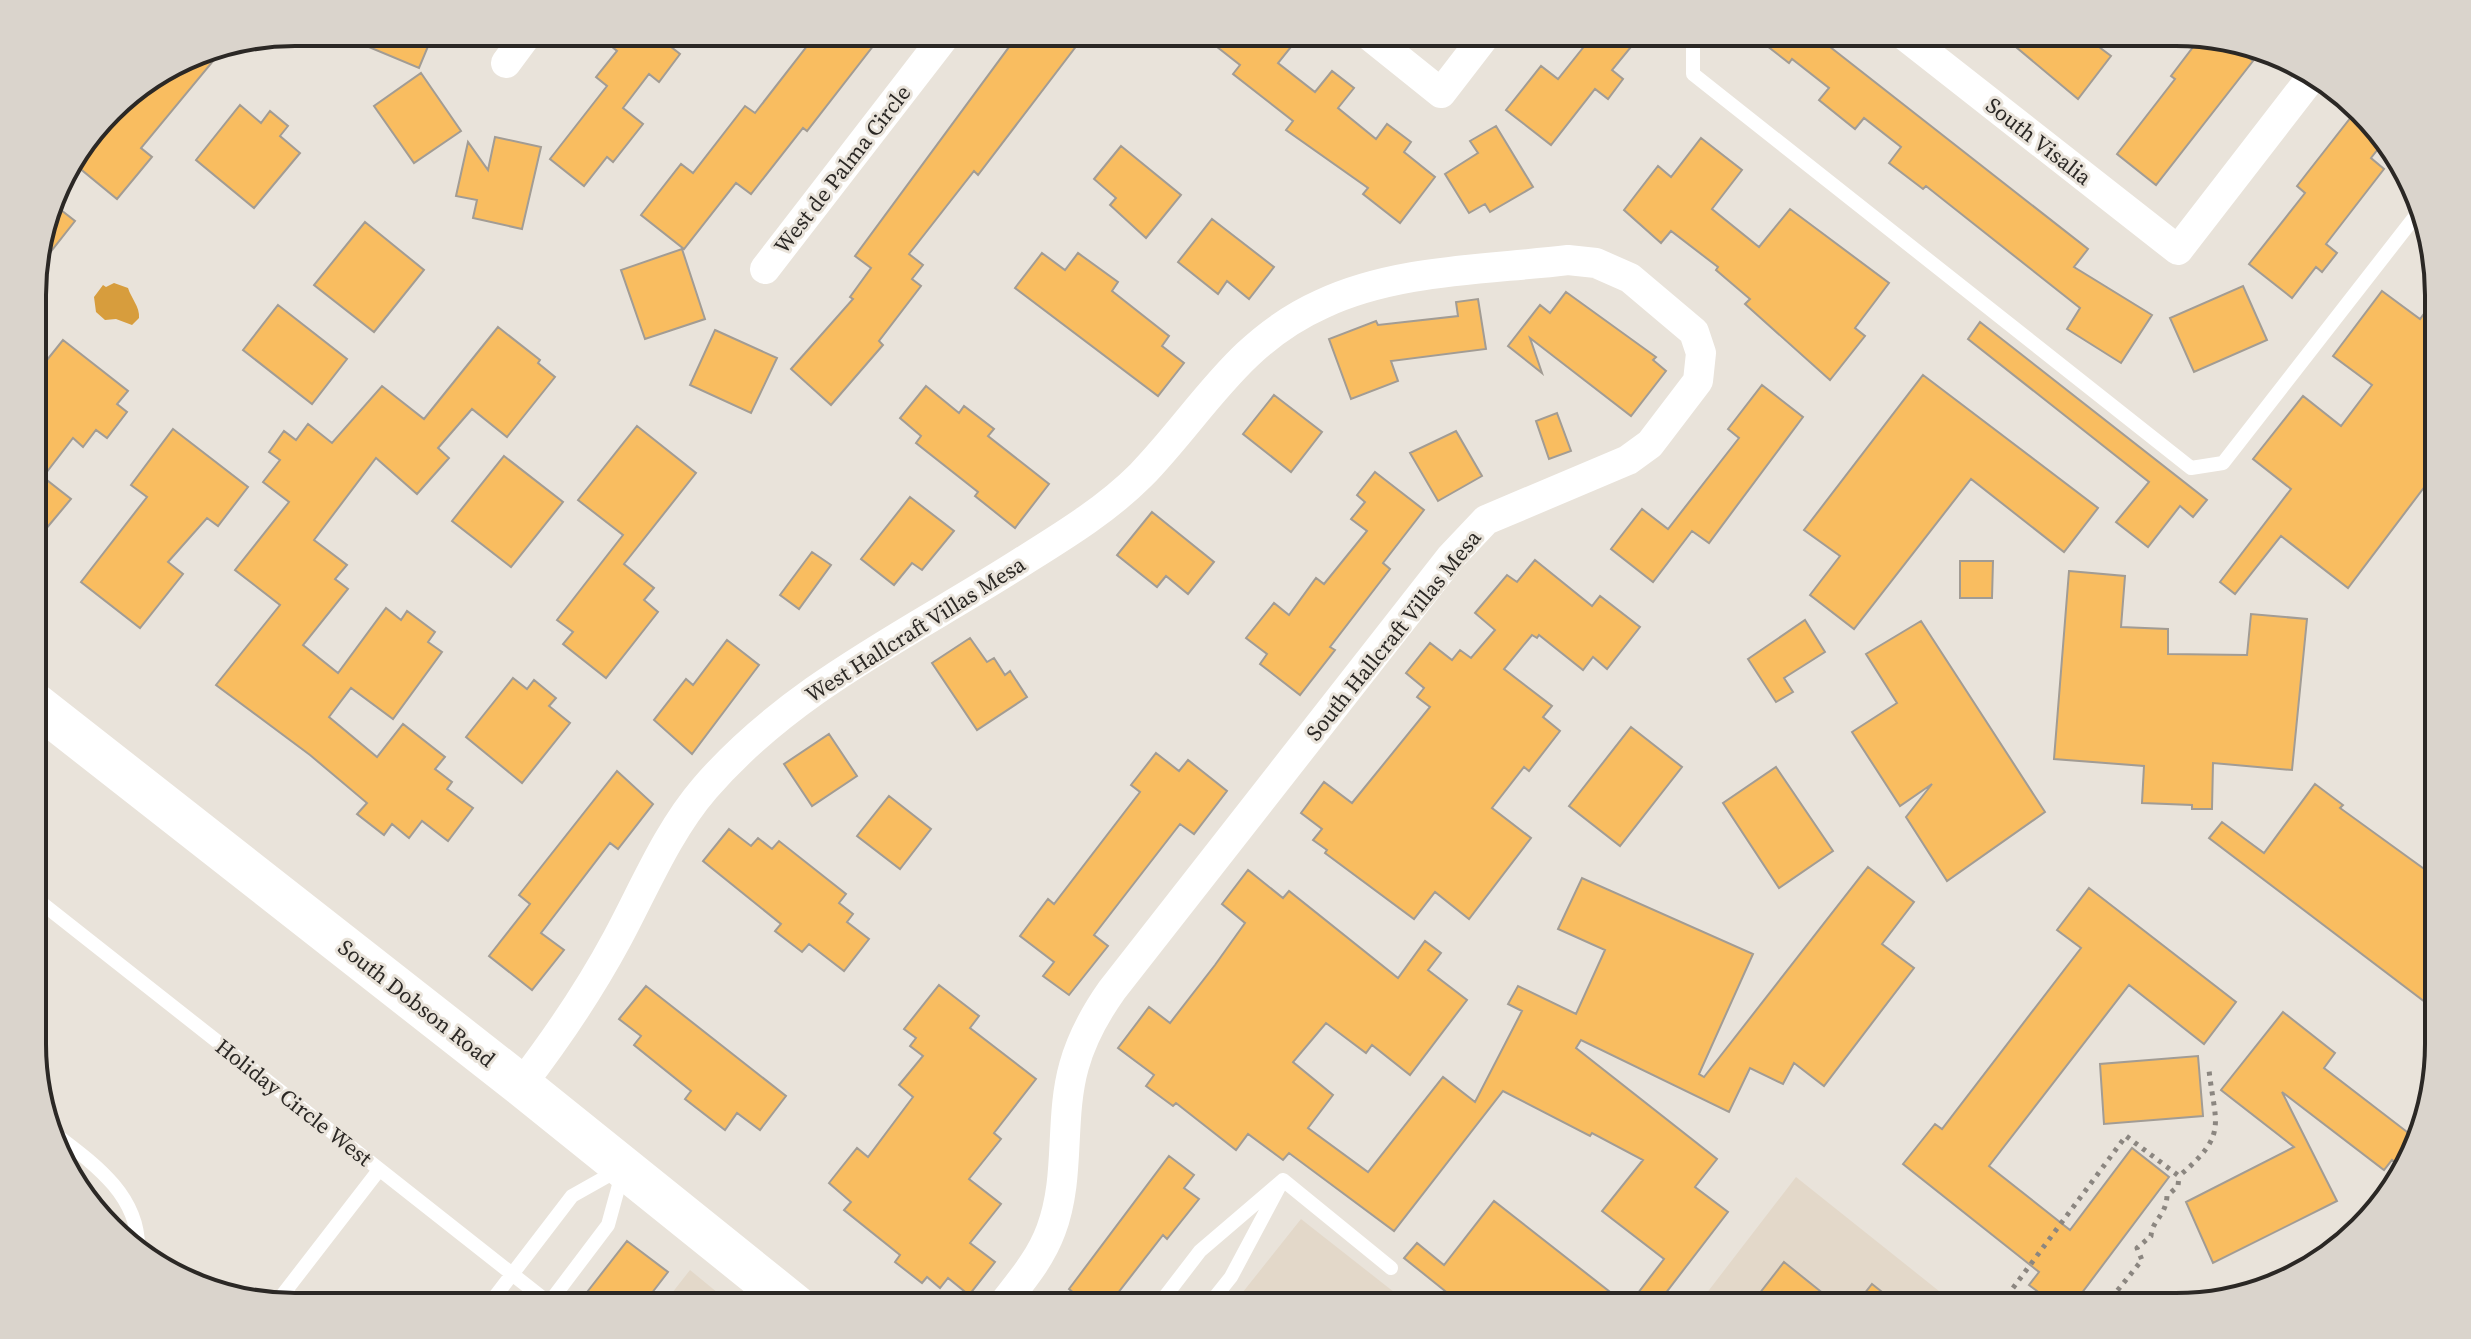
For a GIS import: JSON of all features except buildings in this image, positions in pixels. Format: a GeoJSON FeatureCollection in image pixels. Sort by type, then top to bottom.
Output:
{"type":"FeatureCollection","features":[{"type":"Feature","properties":{"kind":"main road","name":"South Dobson Road"},"geometry":{"type":"LineString","coordinates":[[46,713],[521,1085],[779,1293]]}},
{"type":"Feature","properties":{"kind":"street"},"geometry":{"type":"LineString","coordinates":[[1383,46],[1441,93],[1477,46]]}},
{"type":"Feature","properties":{"kind":"street","name":"South Visalia"},"geometry":{"type":"LineString","coordinates":[[1918,46],[2178,250],[2306,84]]}},
{"type":"Feature","properties":{"kind":"street"},"geometry":{"type":"LineString","coordinates":[[506,63],[518,47]]}},
{"type":"Feature","properties":{"kind":"street","name":"West de Palma Circle"},"geometry":{"type":"LineString","coordinates":[[765,269],[937,47]]}},
{"type":"Feature","properties":{"kind":"street","name":"South Hallcraft Villas Mesa"},"geometry":{"type":"LineString","coordinates":[[1012,1293],[1040,1257],[1052,1228],[1061,1192],[1073,1069],[1087,1027],[1153,937],[1459,548],[1486,520],[1628,460],[1650,444],[1698,381],[1701,353],[1694,332],[1630,278],[1596,263],[1568,260],[1381,282],[1361,289]]}},
{"type":"Feature","properties":{"kind":"street","name":"West Hallcraft Villas Mesa"},"geometry":{"type":"LineString","coordinates":[[521,1085],[581,1005],[650,874],[702,791],[748,743],[814,690],[983,587],[1110,503],[1142,474],[1233,366],[1270,332],[1322,304],[1361,289]]}},
{"type":"Feature","properties":{"kind":"lane"},"geometry":{"type":"LineString","coordinates":[[1693,46],[1693,74],[2191,468],[2223,463],[2413,219]]}},
{"type":"Feature","properties":{"kind":"lane","name":"Holiday Circle West"},"geometry":{"type":"LineString","coordinates":[[46,907],[535,1293]]}},
{"type":"Feature","properties":{"kind":"lane"},"geometry":{"type":"LineString","coordinates":[[67,1144],[106,1174],[139,1230],[139,1237]]}},
{"type":"Feature","properties":{"kind":"lane"},"geometry":{"type":"LineString","coordinates":[[498,1293],[572,1196],[624,1167]]}},
{"type":"Feature","properties":{"kind":"lane"},"geometry":{"type":"LineString","coordinates":[[559,1293],[608,1225],[624,1167]]}},
{"type":"Feature","properties":{"kind":"lane"},"geometry":{"type":"LineString","coordinates":[[284,1292],[379,1170]]}},
{"type":"Feature","properties":{"kind":"lane"},"geometry":{"type":"LineString","coordinates":[[1283,1180],[1391,1268]]}},
{"type":"Feature","properties":{"kind":"lane"},"geometry":{"type":"LineString","coordinates":[[1168,1293],[1200,1251],[1283,1180]]}},
{"type":"Feature","properties":{"kind":"lane"},"geometry":{"type":"LineString","coordinates":[[1219,1293],[1231,1277],[1283,1180]]}},
{"type":"Feature","properties":{"kind":"path"},"geometry":{"type":"LineString","coordinates":[[2116,1292],[2142,1260],[2137,1248],[2151,1236],[2152,1229],[2167,1211],[2167,1196],[2178,1186],[2179,1176],[2216,1132],[2218,1115],[2209,1070]]}},
{"type":"Feature","properties":{"kind":"path"},"geometry":{"type":"LineString","coordinates":[[2010,1292],[2126,1136],[2179,1176]]}},
{"type":"Feature","properties":{"kind":"shaded area"},"geometry":{"type":"Polygon","coordinates":[[[114,283],[128,288],[137,306],[139,318],[132,325],[116,319],[105,320],[96,312],[94,297],[103,285],[106,287],[114,283]]]}},
{"type":"Feature","properties":{"kind":"shaded area"},"geometry":{"type":"Polygon","coordinates":[[[1796,1177],[1940,1292],[1707,1292],[1796,1177]]]}},
{"type":"Feature","properties":{"kind":"shaded area"},"geometry":{"type":"Polygon","coordinates":[[[1301,1219],[1394,1292],[1243,1293],[1301,1219]]]}},
{"type":"Feature","properties":{"kind":"shaded area"},"geometry":{"type":"Polygon","coordinates":[[[690,1270],[718,1293],[672,1293],[690,1270]]]}}]}
